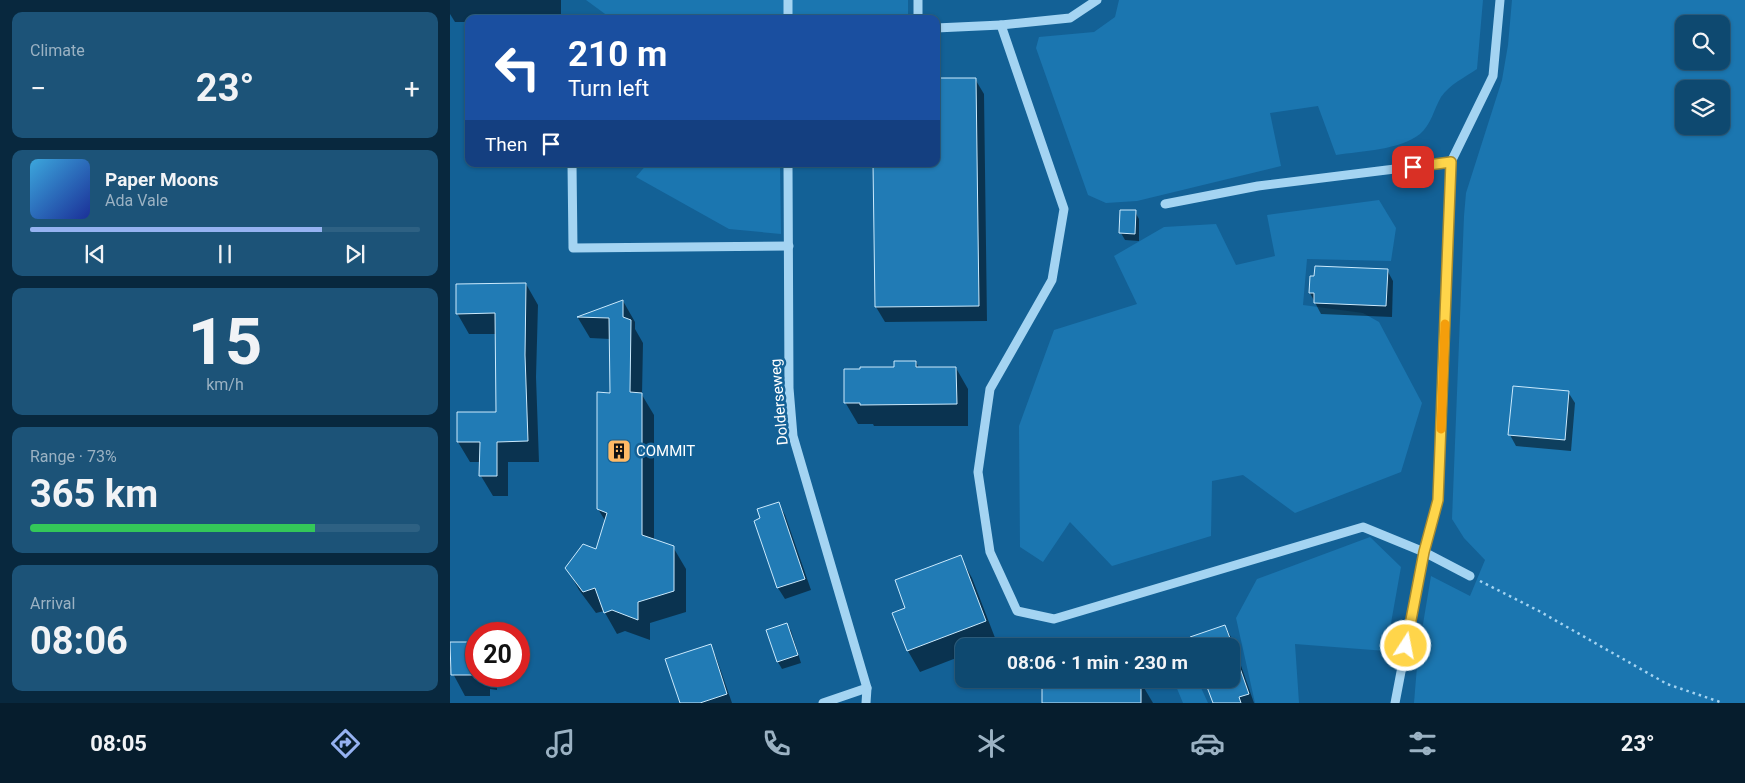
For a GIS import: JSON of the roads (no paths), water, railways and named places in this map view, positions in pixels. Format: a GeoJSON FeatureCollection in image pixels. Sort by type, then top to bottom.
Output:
{"type":"FeatureCollection","features":[{"type":"Feature","properties":{"kind":"lane"},"geometry":{"type":"LineString","coordinates":[[788,0],[788,15]]}},
{"type":"Feature","properties":{"kind":"lane"},"geometry":{"type":"LineString","coordinates":[[918,0],[918,15]]}},
{"type":"Feature","properties":{"kind":"lane"},"geometry":{"type":"LineString","coordinates":[[940,28],[1001,25],[1070,18],[1097,0]]}},
{"type":"Feature","properties":{"kind":"lane"},"geometry":{"type":"LineString","coordinates":[[1395,703],[1424,552],[1438,500],[1451,162],[1493,76],[1500,0]]}},
{"type":"Feature","properties":{"kind":"lane"},"geometry":{"type":"LineString","coordinates":[[1001,25],[1064,209],[1052,280],[990,389],[978,472],[990,552],[1017,611],[1054,619],[1363,527],[1424,552],[1470,576]]}},
{"type":"Feature","properties":{"kind":"lane"},"geometry":{"type":"LineString","coordinates":[[1165,204],[1258,186],[1451,162]]}},
{"type":"Feature","properties":{"kind":"lane"},"geometry":{"type":"LineString","coordinates":[[572,167],[573,248],[789,246]]}},
{"type":"Feature","properties":{"kind":"lane","name":"Dolderseweg"},"geometry":{"type":"LineString","coordinates":[[788,167],[789,388],[793,436],[866,688],[866,703]]}},
{"type":"Feature","properties":{"kind":"lane"},"geometry":{"type":"LineString","coordinates":[[823,703],[866,688]]}},
{"type":"Feature","properties":{"kind":"place","name":"COMMIT"},"geometry":{"type":"Point","coordinates":[619,451]}}]}
